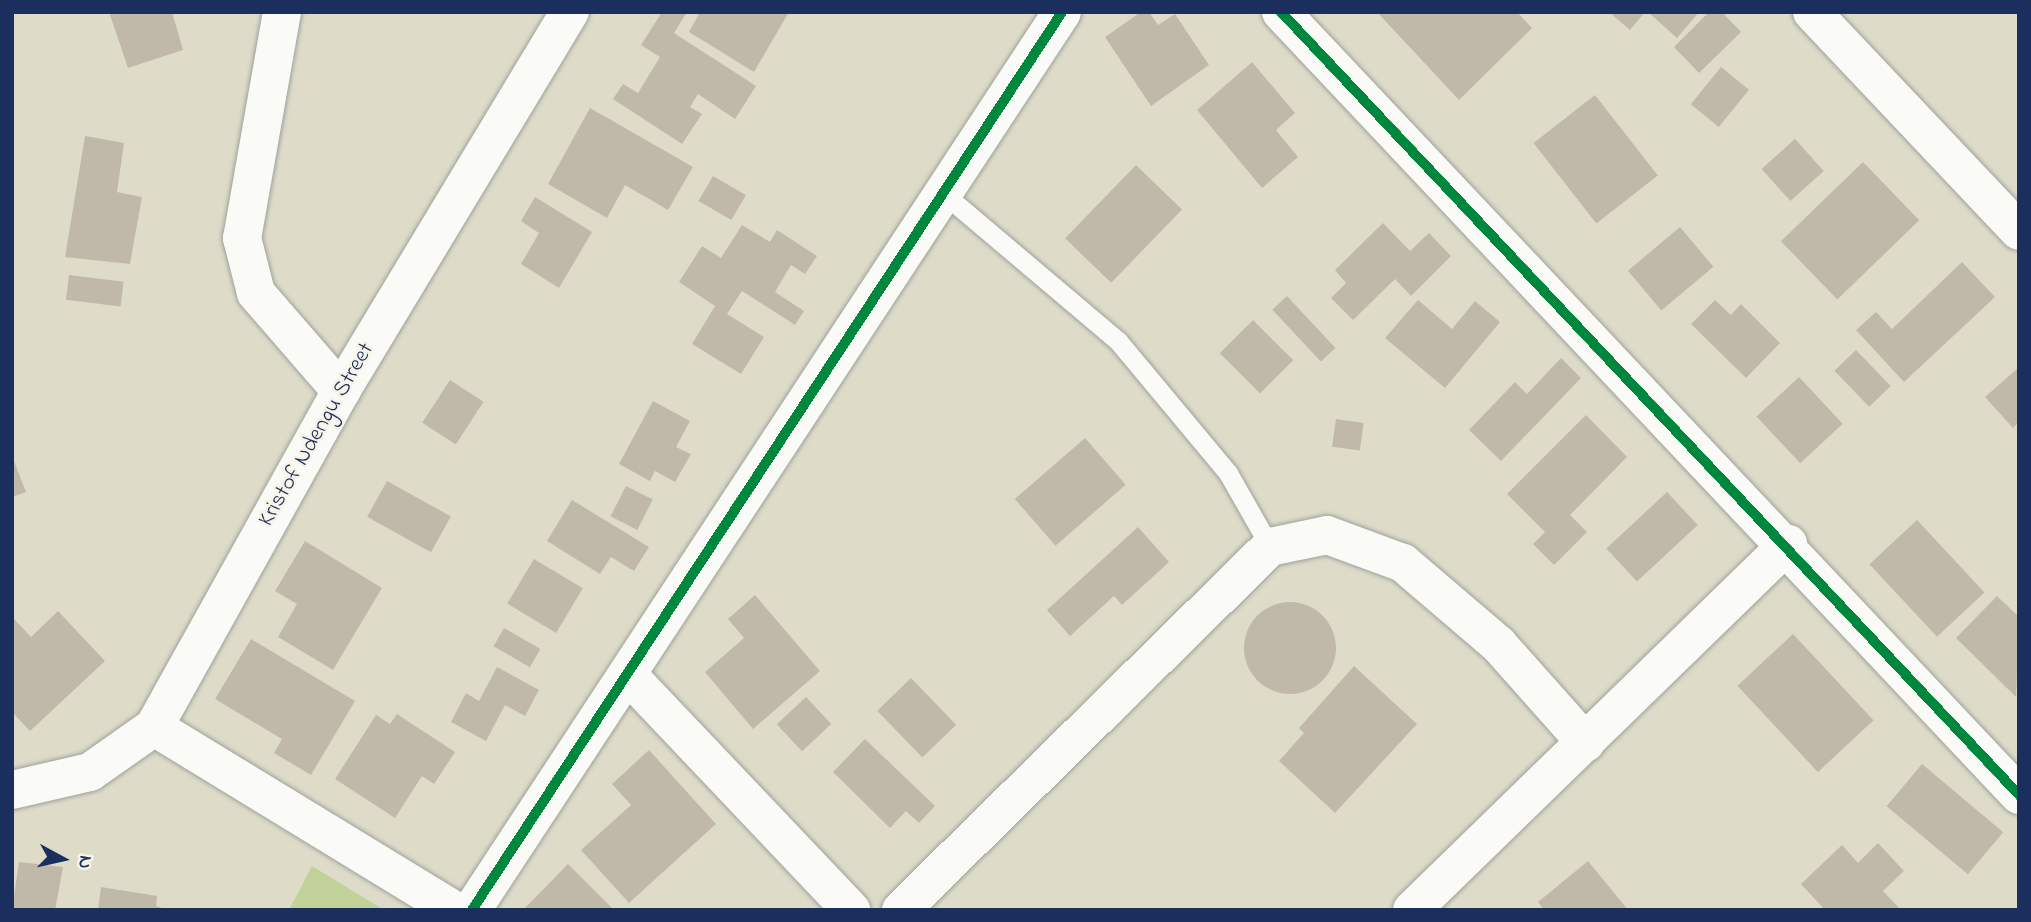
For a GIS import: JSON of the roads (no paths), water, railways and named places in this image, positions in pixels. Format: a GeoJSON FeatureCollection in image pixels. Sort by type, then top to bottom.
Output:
{"type":"FeatureCollection","features":[{"type":"Feature","properties":{"kind":"street"},"geometry":{"type":"LineString","coordinates":[[282,12],[242,238],[256,293],[341,391]]}},
{"type":"Feature","properties":{"kind":"street","name":"Kristof Ndengu Street"},"geometry":{"type":"LineString","coordinates":[[12,790],[90,772],[154,727],[341,391],[570,12]]}},
{"type":"Feature","properties":{"kind":"street"},"geometry":{"type":"LineString","coordinates":[[472,910],[629,676],[1062,12]]}},
{"type":"Feature","properties":{"kind":"street"},"geometry":{"type":"LineString","coordinates":[[1281,12],[1788,544],[2019,795]]}},
{"type":"Feature","properties":{"kind":"street"},"geometry":{"type":"LineString","coordinates":[[1812,12],[2019,231]]}},
{"type":"Feature","properties":{"kind":"street"},"geometry":{"type":"LineString","coordinates":[[901,910],[1270,547],[1327,535],[1403,563],[1498,644],[1586,743]]}},
{"type":"Feature","properties":{"kind":"street"},"geometry":{"type":"LineString","coordinates":[[1412,910],[1788,544]]}},
{"type":"Feature","properties":{"kind":"street"},"geometry":{"type":"LineString","coordinates":[[629,676],[850,910]]}},
{"type":"Feature","properties":{"kind":"street"},"geometry":{"type":"LineString","coordinates":[[154,727],[454,910]]}},
{"type":"Feature","properties":{"kind":"lane"},"geometry":{"type":"LineString","coordinates":[[944,194],[1118,341],[1228,473],[1270,547]]}}]}
